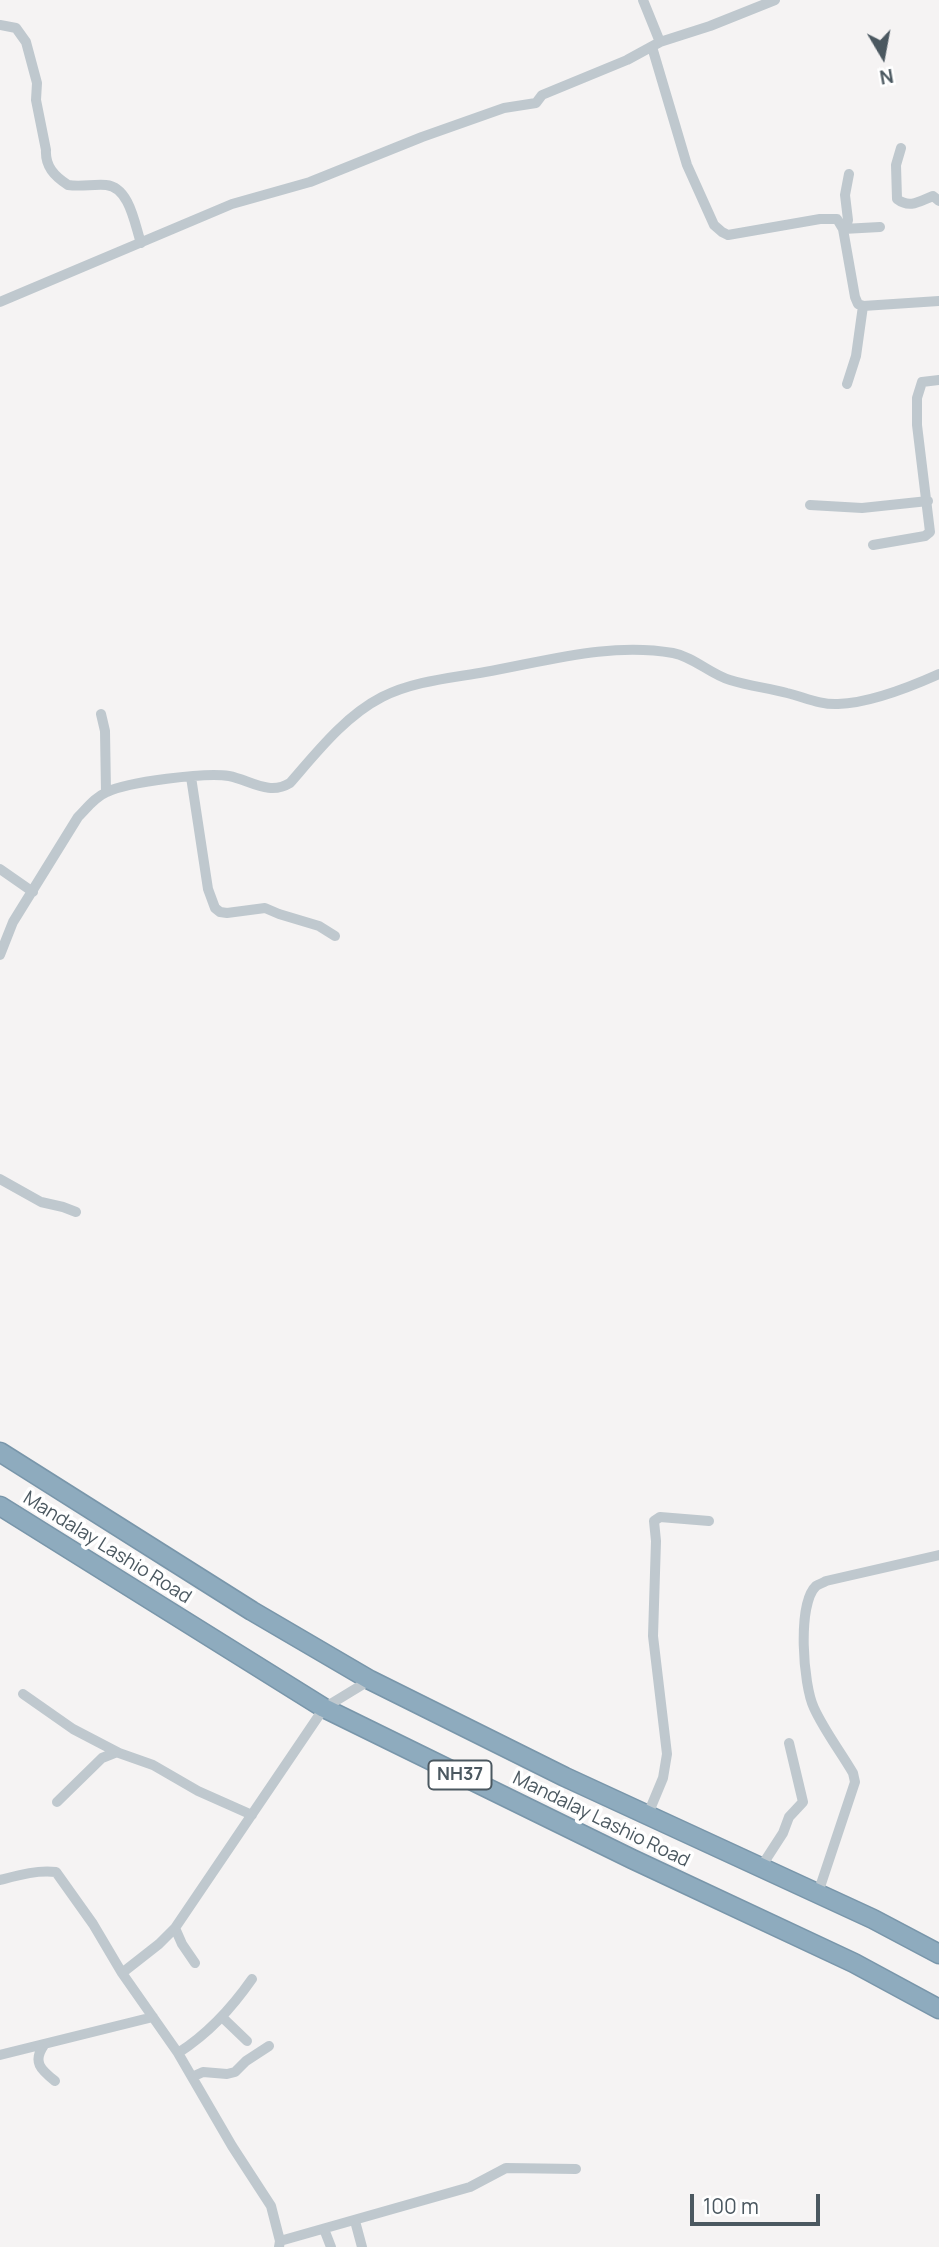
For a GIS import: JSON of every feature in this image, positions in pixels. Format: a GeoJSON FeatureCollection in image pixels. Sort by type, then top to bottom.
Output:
{"type":"FeatureCollection","features":[{"type":"Feature","properties":{"kind":"highway","name":"Mandalay Lashio Road"},"geometry":{"type":"LineString","coordinates":[[0,1452],[251,1611],[370,1680],[565,1777],[761,1867],[939,1954]]}},
{"type":"Feature","properties":{"kind":"highway","name":"Mandalay Lashio Road"},"geometry":{"type":"LineString","coordinates":[[0,1506],[324,1708],[619,1853],[854,1964],[939,2009]]}},
{"type":"Feature","properties":{"kind":"street"},"geometry":{"type":"LineString","coordinates":[[643,0],[687,165],[715,225],[728,235],[837,219],[844,230],[858,304],[863,306],[939,301]]}},
{"type":"Feature","properties":{"kind":"street"},"geometry":{"type":"LineString","coordinates":[[0,302],[232,204],[310,182],[422,137],[504,108],[536,103],[542,95],[656,45],[775,0]]}},
{"type":"Feature","properties":{"kind":"street"},"geometry":{"type":"LineString","coordinates":[[0,25],[16,28],[28,49],[37,83],[36,100],[51,171],[68,185],[107,185],[121,191],[141,243]]}},
{"type":"Feature","properties":{"kind":"street"},"geometry":{"type":"LineString","coordinates":[[901,148],[896,165],[897,199],[914,205],[933,195],[939,201]]}},
{"type":"Feature","properties":{"kind":"street"},"geometry":{"type":"LineString","coordinates":[[844,230],[848,220],[845,195],[849,174]]}},
{"type":"Feature","properties":{"kind":"street"},"geometry":{"type":"LineString","coordinates":[[844,230],[880,227]]}},
{"type":"Feature","properties":{"kind":"street"},"geometry":{"type":"LineString","coordinates":[[847,384],[856,356],[863,306]]}},
{"type":"Feature","properties":{"kind":"street"},"geometry":{"type":"LineString","coordinates":[[873,545],[925,536],[930,532],[918,439],[917,398],[922,382],[939,380]]}},
{"type":"Feature","properties":{"kind":"street"},"geometry":{"type":"LineString","coordinates":[[810,505],[862,508],[928,501]]}},
{"type":"Feature","properties":{"kind":"street"},"geometry":{"type":"LineString","coordinates":[[0,955],[13,922],[79,817],[91,803],[106,792],[191,776],[229,776],[268,789],[276,789],[290,783],[333,735],[361,709],[384,696],[429,682],[598,651],[674,653],[730,680],[836,705],[911,687],[939,674]]}},
{"type":"Feature","properties":{"kind":"street"},"geometry":{"type":"LineString","coordinates":[[101,714],[107,752],[106,792]]}},
{"type":"Feature","properties":{"kind":"street"},"geometry":{"type":"LineString","coordinates":[[191,776],[208,889],[215,908],[227,913],[265,908],[319,926],[335,936]]}},
{"type":"Feature","properties":{"kind":"street"},"geometry":{"type":"LineString","coordinates":[[0,869],[33,892]]}},
{"type":"Feature","properties":{"kind":"street"},"geometry":{"type":"LineString","coordinates":[[0,1179],[41,1202],[76,1212]]}},
{"type":"Feature","properties":{"kind":"street"},"geometry":{"type":"LineString","coordinates":[[648,1814],[663,1778],[667,1754],[653,1636],[656,1541],[654,1521],[660,1517],[709,1521]]}},
{"type":"Feature","properties":{"kind":"street"},"geometry":{"type":"LineString","coordinates":[[818,1894],[855,1782],[853,1773],[814,1708],[809,1694],[804,1652],[805,1620],[811,1595],[815,1587],[826,1581],[939,1555]]}},
{"type":"Feature","properties":{"kind":"street"},"geometry":{"type":"LineString","coordinates":[[122,1973],[175,1928],[324,1708],[370,1680]]}},
{"type":"Feature","properties":{"kind":"street"},"geometry":{"type":"LineString","coordinates":[[23,1694],[73,1729],[117,1752],[153,1765],[198,1791],[252,1815]]}},
{"type":"Feature","properties":{"kind":"street"},"geometry":{"type":"LineString","coordinates":[[761,1867],[783,1833],[789,1816],[803,1802],[789,1743]]}},
{"type":"Feature","properties":{"kind":"street"},"geometry":{"type":"LineString","coordinates":[[57,1802],[102,1758],[117,1752]]}},
{"type":"Feature","properties":{"kind":"street"},"geometry":{"type":"LineString","coordinates":[[0,1880],[26,1873],[56,1872],[178,2053],[232,2146],[271,2206],[280,2244],[470,2187],[506,2168],[576,2169]]}},
{"type":"Feature","properties":{"kind":"street"},"geometry":{"type":"LineString","coordinates":[[175,1928],[195,1963]]}},
{"type":"Feature","properties":{"kind":"street"},"geometry":{"type":"LineString","coordinates":[[178,2053],[200,2039],[223,2018],[252,1979]]}},
{"type":"Feature","properties":{"kind":"street"},"geometry":{"type":"LineString","coordinates":[[0,2055],[153,2017]]}},
{"type":"Feature","properties":{"kind":"street"},"geometry":{"type":"LineString","coordinates":[[223,2018],[247,2042]]}},
{"type":"Feature","properties":{"kind":"street"},"geometry":{"type":"LineString","coordinates":[[44,2045],[38,2053],[37,2063],[41,2070],[55,2081]]}},
{"type":"Feature","properties":{"kind":"street"},"geometry":{"type":"LineString","coordinates":[[192,2077],[203,2072],[235,2072],[269,2046]]}},
{"type":"Feature","properties":{"kind":"street"},"geometry":{"type":"LineString","coordinates":[[355,2221],[362,2247]]}},
{"type":"Feature","properties":{"kind":"street"},"geometry":{"type":"LineString","coordinates":[[324,2229],[331,2247]]}}]}
